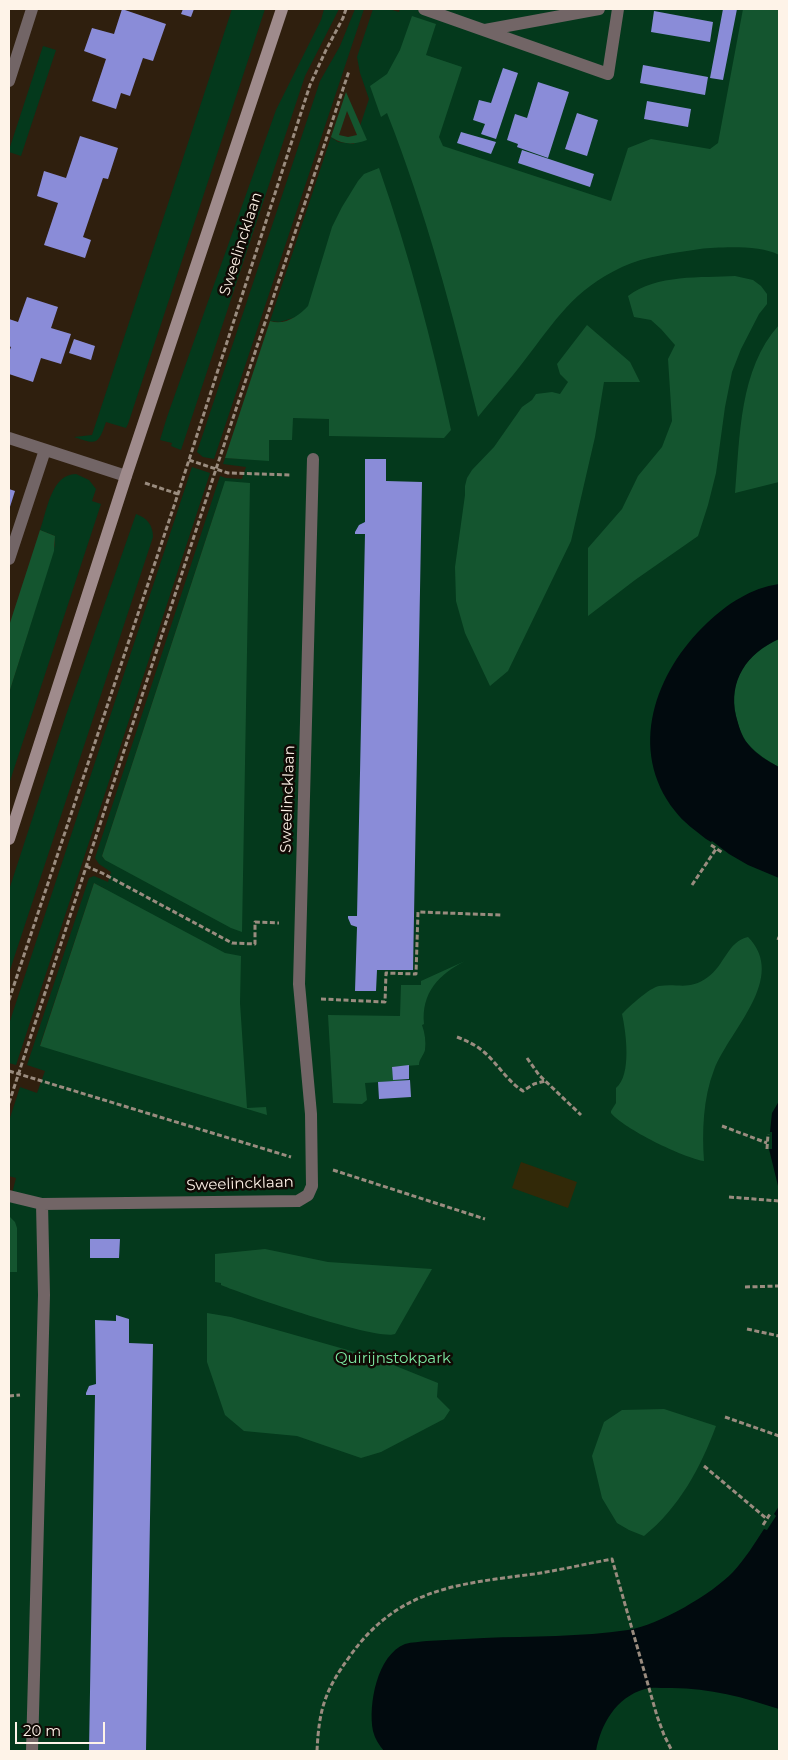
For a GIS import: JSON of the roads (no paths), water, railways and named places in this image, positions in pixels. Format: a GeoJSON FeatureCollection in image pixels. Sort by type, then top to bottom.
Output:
{"type":"FeatureCollection","features":[{"type":"Feature","properties":{"kind":"street"},"geometry":{"type":"LineString","coordinates":[[9,81],[32,9]]}},
{"type":"Feature","properties":{"kind":"street"},"geometry":{"type":"LineString","coordinates":[[9,839],[126,476],[282,9]]}},
{"type":"Feature","properties":{"kind":"street"},"geometry":{"type":"LineString","coordinates":[[424,9],[608,74],[618,9]]}},
{"type":"Feature","properties":{"kind":"street"},"geometry":{"type":"LineString","coordinates":[[482,30],[599,9]]}},
{"type":"Feature","properties":{"kind":"street"},"geometry":{"type":"LineString","coordinates":[[9,438],[126,476]]}},
{"type":"Feature","properties":{"kind":"street"},"geometry":{"type":"LineString","coordinates":[[9,559],[45,450]]}},
{"type":"Feature","properties":{"kind":"street","name":"Sweelincklaan"},"geometry":{"type":"LineString","coordinates":[[42,1204],[298,1201],[308,1195],[312,1186],[311,1114],[300,998],[300,924],[313,459]]}},
{"type":"Feature","properties":{"kind":"street"},"geometry":{"type":"LineString","coordinates":[[9,1196],[42,1204],[44,1296],[32,1751]]}},
{"type":"Feature","properties":{"kind":"park label","name":"Quirijnstokpark"},"geometry":{"type":"Point","coordinates":[393,1359]}}]}
